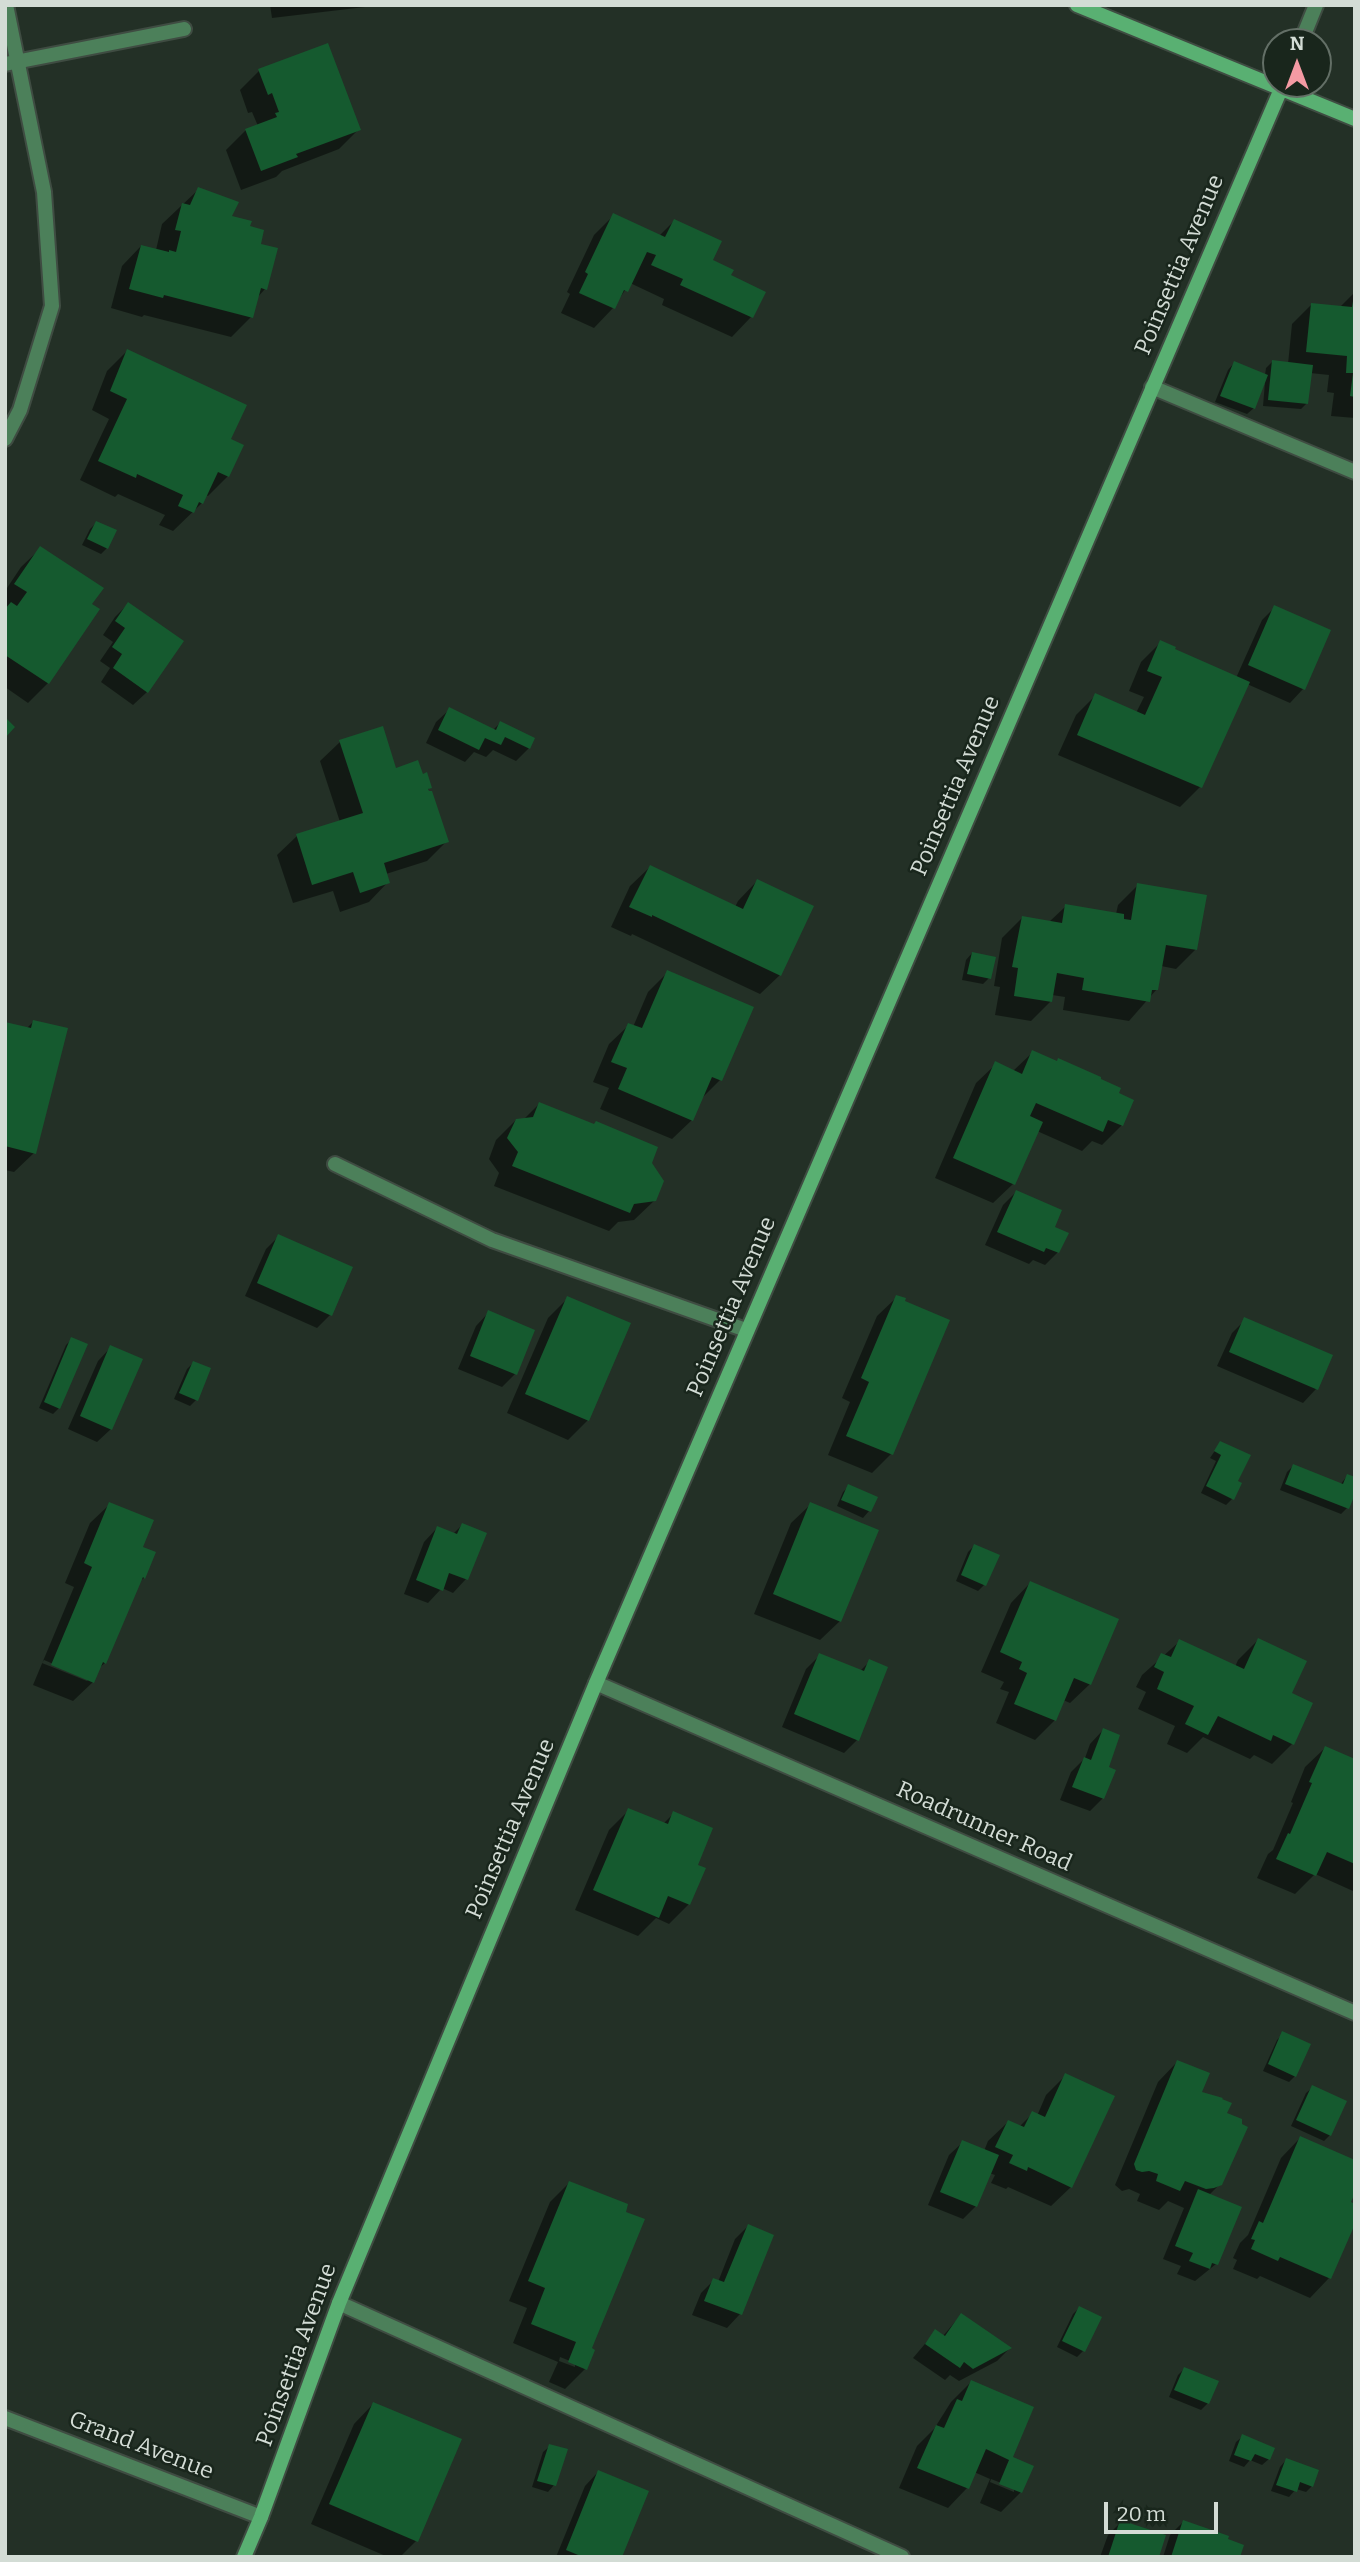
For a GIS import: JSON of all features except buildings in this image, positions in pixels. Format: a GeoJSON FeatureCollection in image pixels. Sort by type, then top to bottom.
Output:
{"type":"FeatureCollection","features":[{"type":"Feature","properties":{"kind":"street"},"geometry":{"type":"LineString","coordinates":[[5,439],[20,410],[52,306],[44,192],[11,63],[6,5]]}},
{"type":"Feature","properties":{"kind":"street"},"geometry":{"type":"LineString","coordinates":[[1077,5],[1262,78]]}},
{"type":"Feature","properties":{"kind":"street"},"geometry":{"type":"LineString","coordinates":[[1307,28],[1316,5]]}},
{"type":"Feature","properties":{"kind":"street"},"geometry":{"type":"LineString","coordinates":[[11,63],[184,29]]}},
{"type":"Feature","properties":{"kind":"street","name":"Poinsettia Avenue"},"geometry":{"type":"LineString","coordinates":[[244,2557],[339,2303],[596,1683],[1277,98]]}},
{"type":"Feature","properties":{"kind":"street"},"geometry":{"type":"LineString","coordinates":[[1309,98],[1355,119]]}},
{"type":"Feature","properties":{"kind":"street"},"geometry":{"type":"LineString","coordinates":[[1152,387],[1355,472]]}},
{"type":"Feature","properties":{"kind":"street"},"geometry":{"type":"LineString","coordinates":[[335,1164],[492,1240],[746,1330]]}},
{"type":"Feature","properties":{"kind":"street","name":"Roadrunner Road"},"geometry":{"type":"LineString","coordinates":[[596,1683],[1355,2013]]}},
{"type":"Feature","properties":{"kind":"street"},"geometry":{"type":"LineString","coordinates":[[339,2303],[902,2557]]}},
{"type":"Feature","properties":{"kind":"street","name":"Grand Avenue"},"geometry":{"type":"LineString","coordinates":[[5,2418],[261,2517]]}}]}
